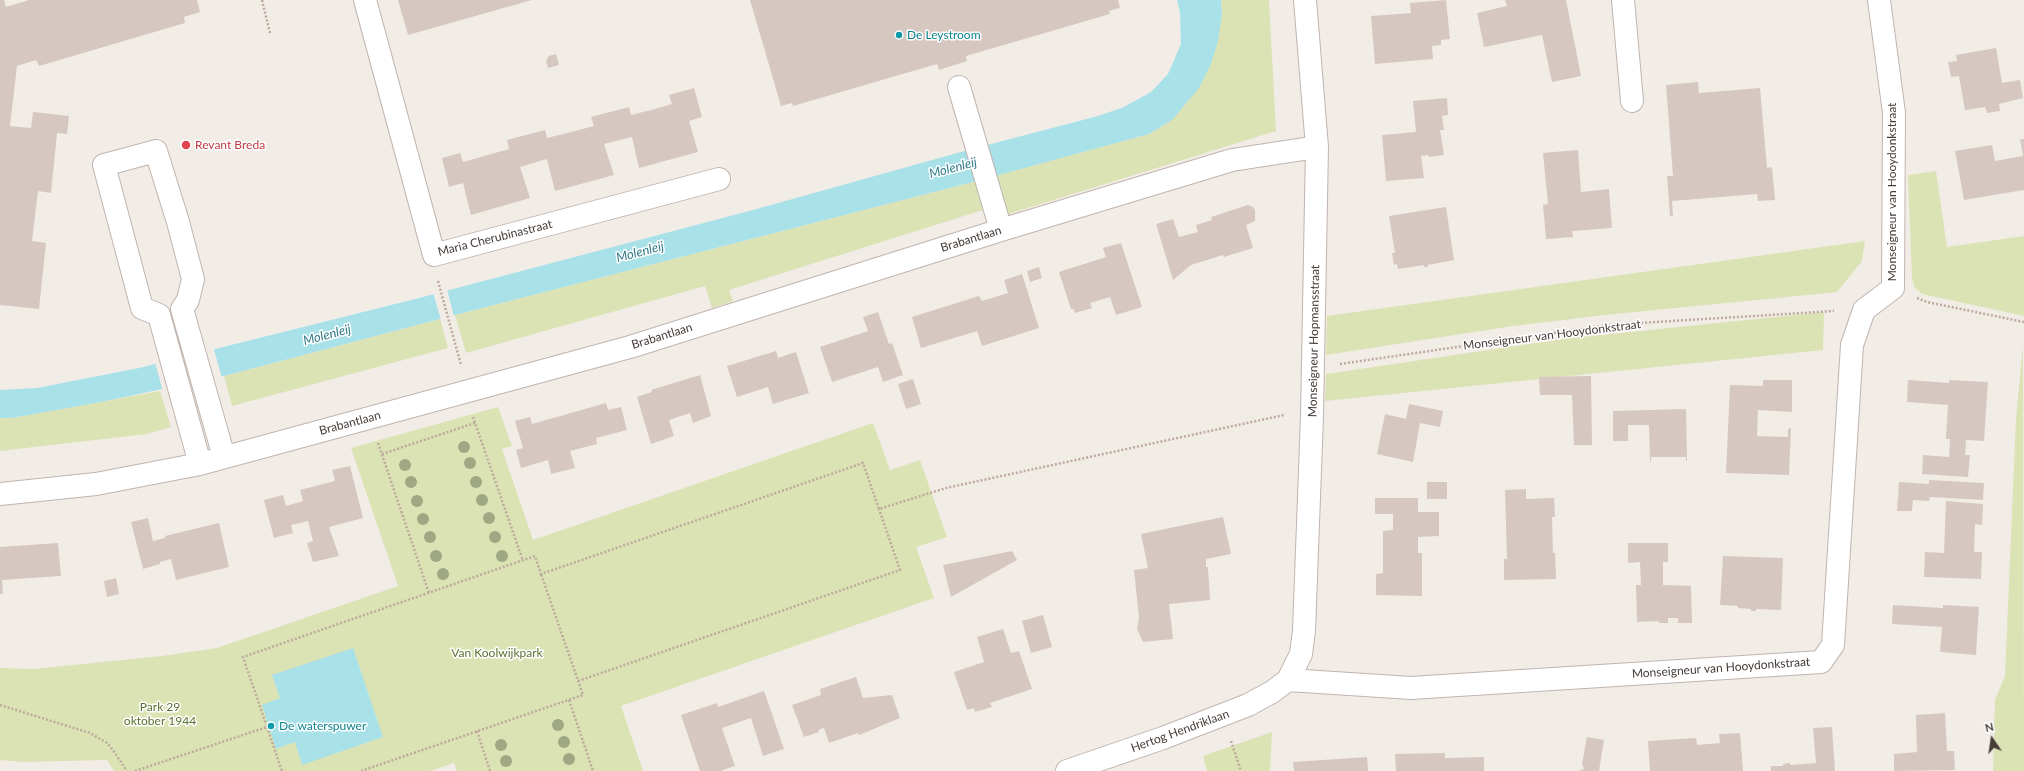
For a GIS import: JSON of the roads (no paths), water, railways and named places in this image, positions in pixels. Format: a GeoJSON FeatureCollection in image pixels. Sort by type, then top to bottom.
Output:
{"type":"FeatureCollection","features":[{"type":"Feature","properties":{"kind":"street","name":"Maria Cherubinastraat"},"geometry":{"type":"LineString","coordinates":[[365,0],[434,255],[718,179]]}},
{"type":"Feature","properties":{"kind":"street","name":"Monseigneur Hopmansstraat"},"geometry":{"type":"LineString","coordinates":[[1288,680],[1301,654],[1304,631],[1314,368],[1317,147],[1305,0]]}},
{"type":"Feature","properties":{"kind":"street"},"geometry":{"type":"LineString","coordinates":[[1623,0],[1632,101]]}},
{"type":"Feature","properties":{"kind":"street","name":"Monseigneur van Hooydonkstraat"},"geometry":{"type":"LineString","coordinates":[[1288,680],[1411,688],[1821,662],[1833,645],[1852,345],[1864,310],[1893,288],[1894,113],[1879,0]]}},
{"type":"Feature","properties":{"kind":"street"},"geometry":{"type":"LineString","coordinates":[[959,87],[1001,230]]}},
{"type":"Feature","properties":{"kind":"street","name":"Brabantlaan"},"geometry":{"type":"LineString","coordinates":[[0,494],[96,484],[224,458],[630,347],[1001,230],[1232,160],[1317,147]]}},
{"type":"Feature","properties":{"kind":"street"},"geometry":{"type":"LineString","coordinates":[[156,151],[178,222],[193,279],[188,300],[182,309],[159,315],[142,308],[104,165],[156,151]]}},
{"type":"Feature","properties":{"kind":"street"},"geometry":{"type":"LineString","coordinates":[[182,309],[224,458]]}},
{"type":"Feature","properties":{"kind":"street"},"geometry":{"type":"LineString","coordinates":[[159,315],[184,401],[200,464]]}},
{"type":"Feature","properties":{"kind":"street","name":"Hertog Hendriklaan"},"geometry":{"type":"LineString","coordinates":[[1067,771],[1222,716],[1272,692],[1288,680]]}},
{"type":"Feature","properties":{"kind":"water","name":"Molenleij"},"geometry":{"type":"Polygon","coordinates":[[[1177,0],[1221,0],[1222,13],[1218,41],[1211,64],[1199,88],[1172,120],[1149,134],[977,181],[224,376],[101,402],[12,418],[0,418],[0,390],[37,388],[139,368],[419,298],[753,210],[968,150],[1098,116],[1124,107],[1151,92],[1168,74],[1181,44],[1180,13],[1177,0]]]}},
{"type":"Feature","properties":{"kind":"water"},"geometry":{"type":"Polygon","coordinates":[[[353,648],[383,737],[302,765],[295,742],[276,749],[262,705],[280,698],[272,675],[353,648]]]}},
{"type":"Feature","properties":{"kind":"place","name":"De Leystroom"},"geometry":{"type":"Point","coordinates":[899,35]}},
{"type":"Feature","properties":{"kind":"place","name":"Revant Breda"},"geometry":{"type":"Point","coordinates":[186,145]}},
{"type":"Feature","properties":{"kind":"place","name":"De waterspuwer"},"geometry":{"type":"Point","coordinates":[271,726]}},
{"type":"Feature","properties":{"kind":"park label","name":"Van Koolwijkpark"},"geometry":{"type":"Point","coordinates":[497,653]}},
{"type":"Feature","properties":{"kind":"park label","name":"Park 29 oktober 1944"},"geometry":{"type":"Point","coordinates":[160,714]}}]}
